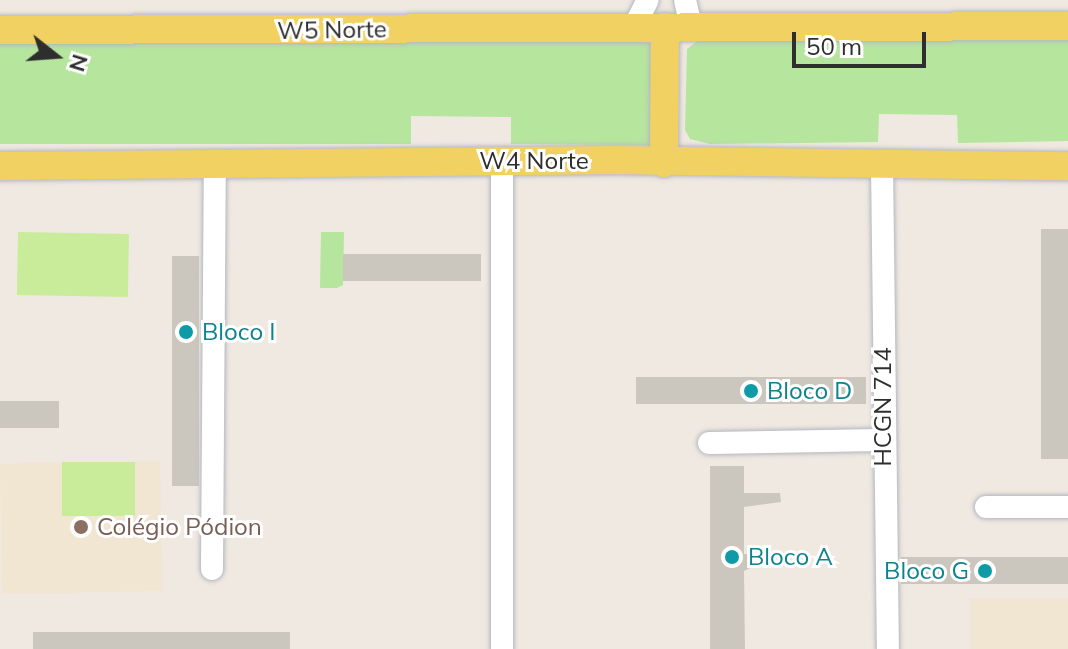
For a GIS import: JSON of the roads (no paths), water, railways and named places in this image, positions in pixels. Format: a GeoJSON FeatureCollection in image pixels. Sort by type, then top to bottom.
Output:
{"type":"FeatureCollection","features":[{"type":"Feature","properties":{"kind":"main road","name":"W5 Norte"},"geometry":{"type":"LineString","coordinates":[[0,30],[634,27],[680,18],[1068,26]]}},
{"type":"Feature","properties":{"kind":"main road"},"geometry":{"type":"LineString","coordinates":[[664,163],[680,18]]}},
{"type":"Feature","properties":{"kind":"main road","name":"W4 Norte"},"geometry":{"type":"LineString","coordinates":[[0,166],[502,162],[1068,166]]}},
{"type":"Feature","properties":{"kind":"street"},"geometry":{"type":"LineString","coordinates":[[634,27],[648,0]]}},
{"type":"Feature","properties":{"kind":"street"},"geometry":{"type":"LineString","coordinates":[[502,162],[502,649]]}},
{"type":"Feature","properties":{"kind":"street","name":"HCGN 714"},"geometry":{"type":"LineString","coordinates":[[882,164],[883,440],[888,649]]}},
{"type":"Feature","properties":{"kind":"street"},"geometry":{"type":"LineString","coordinates":[[212,569],[215,165]]}},
{"type":"Feature","properties":{"kind":"street"},"geometry":{"type":"LineString","coordinates":[[709,443],[883,440]]}},
{"type":"Feature","properties":{"kind":"street"},"geometry":{"type":"LineString","coordinates":[[986,507],[1068,507]]}},
{"type":"Feature","properties":{"kind":"place","name":"Bloco I"},"geometry":{"type":"Point","coordinates":[186,332]}},
{"type":"Feature","properties":{"kind":"place","name":"Bloco D"},"geometry":{"type":"Point","coordinates":[751,391]}},
{"type":"Feature","properties":{"kind":"place","name":"Colégio Pódion"},"geometry":{"type":"Point","coordinates":[81,527]}},
{"type":"Feature","properties":{"kind":"place","name":"Bloco A"},"geometry":{"type":"Point","coordinates":[732,557]}},
{"type":"Feature","properties":{"kind":"place","name":"Bloco G"},"geometry":{"type":"Point","coordinates":[985,571]}}]}
